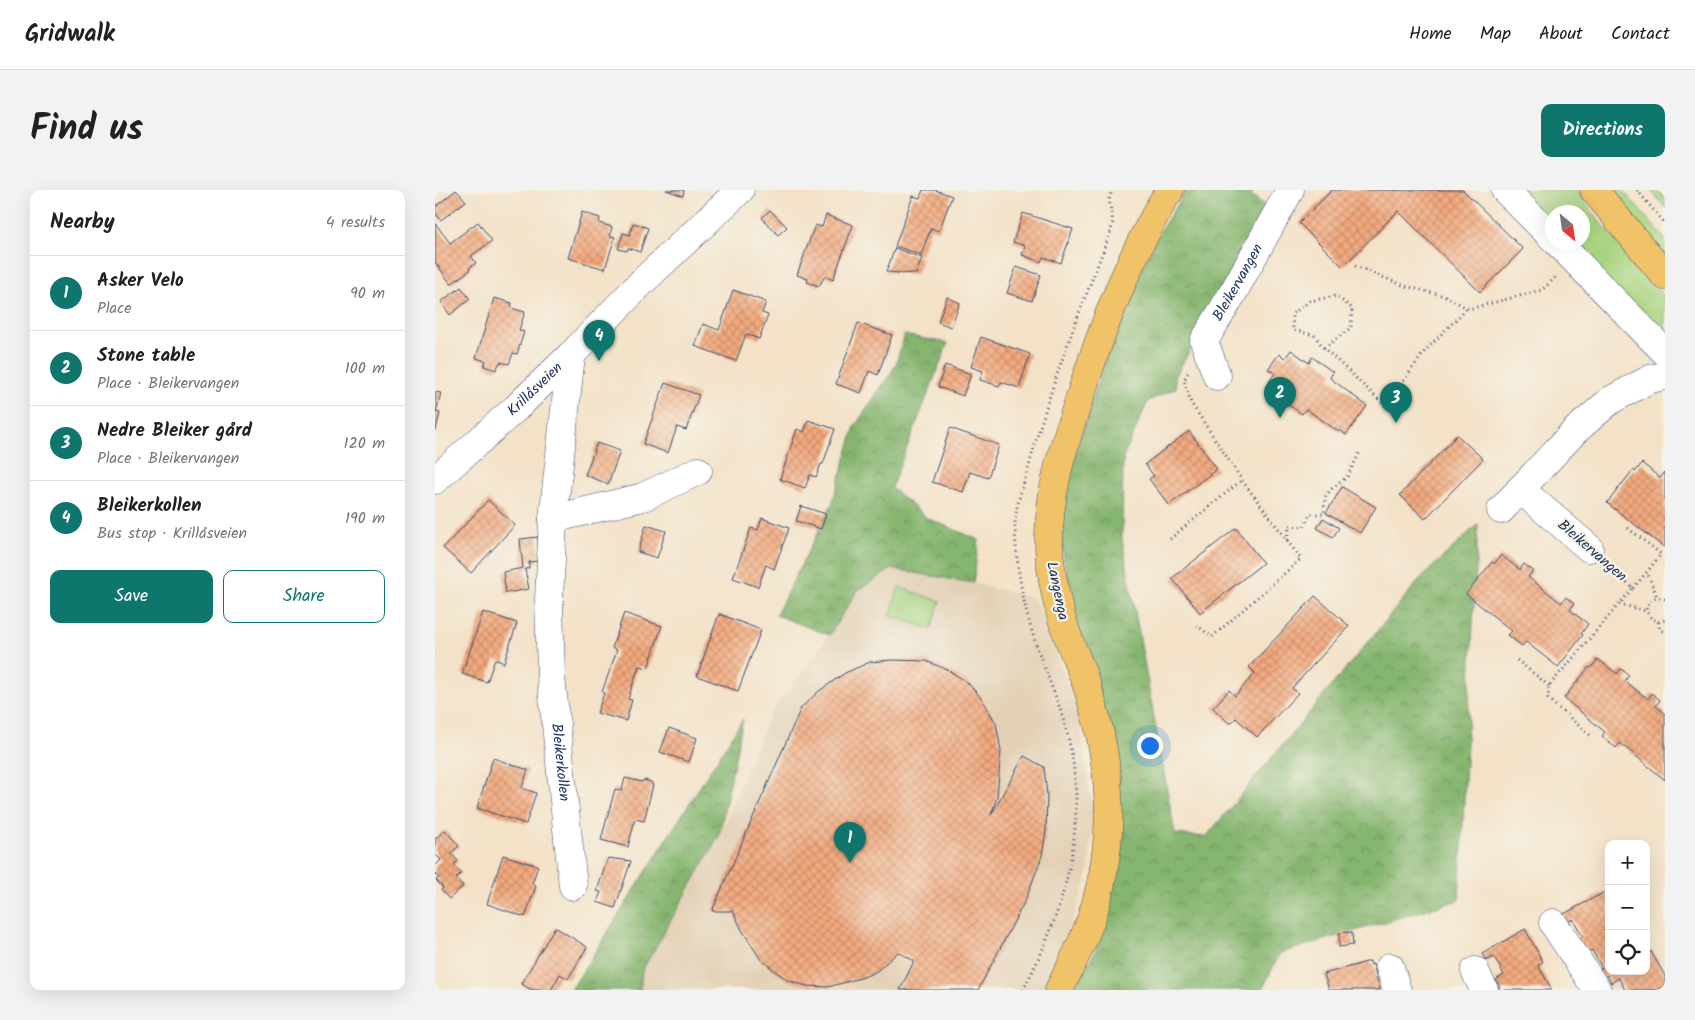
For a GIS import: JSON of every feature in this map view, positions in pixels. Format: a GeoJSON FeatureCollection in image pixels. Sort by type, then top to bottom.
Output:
{"type":"FeatureCollection","features":[{"type":"Feature","properties":{"kind":"main road"},"geometry":{"type":"LineString","coordinates":[[1594,190],[1665,276]]}},
{"type":"Feature","properties":{"kind":"main road","name":"Langenga"},"geometry":{"type":"LineString","coordinates":[[1059,990],[1093,913],[1101,884],[1109,823],[1108,781],[1102,738],[1088,688],[1066,632],[1055,596],[1050,558],[1049,524],[1055,481],[1098,343],[1127,270],[1162,193]]}},
{"type":"Feature","properties":{"kind":"street","name":"Krillåsveien"},"geometry":{"type":"LineString","coordinates":[[435,480],[516,408],[644,280],[740,190]]}},
{"type":"Feature","properties":{"kind":"street","name":"Bleikervangen"},"geometry":{"type":"LineString","coordinates":[[1204,341],[1290,190]]}},
{"type":"Feature","properties":{"kind":"street"},"geometry":{"type":"LineString","coordinates":[[1505,190],[1545,230]]}},
{"type":"Feature","properties":{"kind":"street"},"geometry":{"type":"LineString","coordinates":[[1566,252],[1665,352]]}},
{"type":"Feature","properties":{"kind":"street"},"geometry":{"type":"LineString","coordinates":[[1204,341],[1217,376]]}},
{"type":"Feature","properties":{"kind":"street","name":"Bleikerkollen"},"geometry":{"type":"LineString","coordinates":[[571,355],[553,519],[549,598],[551,678],[573,886]]}},
{"type":"Feature","properties":{"kind":"street"},"geometry":{"type":"LineString","coordinates":[[1501,510],[1575,431],[1611,400],[1649,378],[1665,376]]}},
{"type":"Feature","properties":{"kind":"street"},"geometry":{"type":"LineString","coordinates":[[553,519],[643,497],[698,471]]}},
{"type":"Feature","properties":{"kind":"street","name":"Bleikervangen"},"geometry":{"type":"LineString","coordinates":[[1520,489],[1589,548]]}},
{"type":"Feature","properties":{"kind":"street"},"geometry":{"type":"LineString","coordinates":[[1553,923],[1597,990]]}},
{"type":"Feature","properties":{"kind":"path"},"geometry":{"type":"LineString","coordinates":[[1637,190],[1665,224]]}},
{"type":"Feature","properties":{"kind":"path"},"geometry":{"type":"LineString","coordinates":[[1355,266],[1405,286],[1445,296],[1469,309],[1542,290],[1566,252]]}},
{"type":"Feature","properties":{"kind":"path"},"geometry":{"type":"LineString","coordinates":[[1324,348],[1351,328],[1352,308],[1336,296],[1311,301],[1292,314],[1293,330],[1314,335],[1324,348],[1393,413],[1402,383],[1425,351],[1467,308]]}},
{"type":"Feature","properties":{"kind":"path"},"geometry":{"type":"LineString","coordinates":[[1194,623],[1212,637],[1301,559],[1242,480],[1191,403],[1184,380],[1204,341]]}},
{"type":"Feature","properties":{"kind":"path"},"geometry":{"type":"LineString","coordinates":[[1287,540],[1289,526],[1304,528],[1310,514],[1323,514],[1325,497],[1331,489],[1347,476],[1360,452]]}},
{"type":"Feature","properties":{"kind":"path"},"geometry":{"type":"LineString","coordinates":[[1170,539],[1242,480]]}},
{"type":"Feature","properties":{"kind":"path"},"geometry":{"type":"LineString","coordinates":[[1015,526],[1026,610],[1062,716],[1071,750],[1075,781],[1075,827],[1067,883],[1051,931],[1023,990]]}},
{"type":"Feature","properties":{"kind":"path"},"geometry":{"type":"LineString","coordinates":[[1628,528],[1661,554],[1633,588]]}},
{"type":"Feature","properties":{"kind":"path","name":"Bleikervangen"},"geometry":{"type":"LineString","coordinates":[[1549,686],[1633,588],[1589,548]]}},
{"type":"Feature","properties":{"kind":"path"},"geometry":{"type":"LineString","coordinates":[[1647,572],[1657,597]]}},
{"type":"Feature","properties":{"kind":"path"},"geometry":{"type":"LineString","coordinates":[[1646,611],[1648,602],[1657,597],[1665,599]]}},
{"type":"Feature","properties":{"kind":"path"},"geometry":{"type":"LineString","coordinates":[[1619,604],[1646,611],[1651,618],[1658,622],[1665,620]]}},
{"type":"Feature","properties":{"kind":"path"},"geometry":{"type":"LineString","coordinates":[[1658,622],[1660,630],[1665,632]]}},
{"type":"Feature","properties":{"kind":"path"},"geometry":{"type":"LineString","coordinates":[[1517,660],[1549,686],[1548,699],[1590,735]]}},
{"type":"Feature","properties":{"kind":"shaded area"},"geometry":{"type":"Polygon","coordinates":[[[892,569],[973,583],[1034,598],[1047,626],[1079,715],[1093,813],[1088,874],[1056,966],[1043,990],[640,990],[642,971],[719,836],[769,716],[829,635],[858,590],[892,569]]]}},
{"type":"Feature","properties":{"kind":"green space"},"geometry":{"type":"Polygon","coordinates":[[[1186,190],[1253,190],[1251,195],[1269,208],[1175,377],[1176,388],[1148,401],[1123,458],[1122,539],[1175,834],[1206,837],[1421,578],[1478,524],[1459,900],[1280,953],[1262,990],[1073,990],[1096,950],[1118,854],[1069,609],[1062,540],[1065,487],[1107,352],[1154,241],[1186,190]]]}},
{"type":"Feature","properties":{"kind":"green space"},"geometry":{"type":"Polygon","coordinates":[[[1519,190],[1576,190],[1587,205],[1545,205],[1545,216],[1519,190]]]}},
{"type":"Feature","properties":{"kind":"green space"},"geometry":{"type":"Polygon","coordinates":[[[1611,190],[1622,190],[1665,239],[1665,257],[1611,190]]]}},
{"type":"Feature","properties":{"kind":"green space"},"geometry":{"type":"Polygon","coordinates":[[[1651,190],[1658,190],[1665,199],[1665,208],[1651,190]]]}},
{"type":"Feature","properties":{"kind":"green space"},"geometry":{"type":"Polygon","coordinates":[[[1590,208],[1665,298],[1665,338],[1579,250],[1590,250],[1590,208]]]}},
{"type":"Feature","properties":{"kind":"green space"},"geometry":{"type":"Polygon","coordinates":[[[904,335],[948,343],[891,488],[927,518],[979,540],[973,583],[892,569],[858,590],[829,635],[776,615],[832,504],[855,426],[896,365],[904,335]]]}},
{"type":"Feature","properties":{"kind":"green space"},"geometry":{"type":"Polygon","coordinates":[[[899,587],[940,601],[931,629],[890,616],[899,587]]]}},
{"type":"Feature","properties":{"kind":"green space"},"geometry":{"type":"Polygon","coordinates":[[[743,719],[719,836],[642,971],[640,990],[571,990],[743,719]]]}},
{"type":"Feature","properties":{"kind":"building"},"geometry":{"type":"Polygon","coordinates":[[[456,190],[466,201],[441,220],[435,213],[435,207],[456,190]]]}},
{"type":"Feature","properties":{"kind":"building"},"geometry":{"type":"Polygon","coordinates":[[[666,190],[684,190],[683,196],[666,190]]]}},
{"type":"Feature","properties":{"kind":"building"},"geometry":{"type":"Polygon","coordinates":[[[923,190],[935,190],[952,196],[939,231],[931,228],[921,255],[895,246],[913,196],[920,198],[923,190]]]}},
{"type":"Feature","properties":{"kind":"building"},"geometry":{"type":"Polygon","coordinates":[[[1332,190],[1463,190],[1523,249],[1480,292],[1398,211],[1343,267],[1299,223],[1332,190]]]}},
{"type":"Feature","properties":{"kind":"building"},"geometry":{"type":"Polygon","coordinates":[[[770,210],[787,227],[778,235],[762,218],[770,210]]]}},
{"type":"Feature","properties":{"kind":"building"},"geometry":{"type":"Polygon","coordinates":[[[582,212],[600,218],[599,223],[612,227],[610,236],[615,237],[605,269],[568,258],[582,212]]]}},
{"type":"Feature","properties":{"kind":"building"},"geometry":{"type":"Polygon","coordinates":[[[1023,213],[1073,229],[1061,263],[1043,257],[1041,262],[1022,255],[1025,246],[1013,242],[1023,213]]]}},
{"type":"Feature","properties":{"kind":"building"},"geometry":{"type":"Polygon","coordinates":[[[826,215],[853,225],[833,280],[825,276],[819,286],[807,282],[808,279],[797,275],[815,225],[822,227],[826,215]]]}},
{"type":"Feature","properties":{"kind":"building"},"geometry":{"type":"Polygon","coordinates":[[[478,222],[492,241],[471,256],[476,263],[469,268],[470,270],[451,284],[435,262],[435,223],[450,243],[478,222]]]}},
{"type":"Feature","properties":{"kind":"building"},"geometry":{"type":"Polygon","coordinates":[[[633,223],[648,228],[640,252],[628,248],[627,251],[618,249],[623,233],[630,235],[633,223]]]}},
{"type":"Feature","properties":{"kind":"building"},"geometry":{"type":"Polygon","coordinates":[[[895,248],[922,258],[916,274],[886,272],[895,248]]]}},
{"type":"Feature","properties":{"kind":"building"},"geometry":{"type":"Polygon","coordinates":[[[1016,267],[1041,275],[1032,301],[1007,293],[1016,267]]]}},
{"type":"Feature","properties":{"kind":"building"},"geometry":{"type":"Polygon","coordinates":[[[461,287],[470,299],[450,315],[441,302],[461,287]]]}},
{"type":"Feature","properties":{"kind":"building"},"geometry":{"type":"Polygon","coordinates":[[[733,290],[766,302],[762,313],[768,315],[759,339],[746,334],[736,361],[695,346],[703,324],[719,330],[733,290]]]}},
{"type":"Feature","properties":{"kind":"building"},"geometry":{"type":"Polygon","coordinates":[[[947,297],[960,303],[951,327],[938,322],[947,297]]]}},
{"type":"Feature","properties":{"kind":"building"},"geometry":{"type":"Polygon","coordinates":[[[494,298],[512,303],[511,308],[525,312],[519,330],[524,332],[517,354],[513,353],[509,364],[500,362],[496,370],[484,366],[486,361],[476,358],[494,298]]]}},
{"type":"Feature","properties":{"kind":"building"},"geometry":{"type":"Polygon","coordinates":[[[858,323],[892,335],[878,375],[869,371],[861,393],[836,384],[858,323]]]}},
{"type":"Feature","properties":{"kind":"building"},"geometry":{"type":"Polygon","coordinates":[[[981,337],[1030,354],[1019,388],[1001,382],[999,386],[980,380],[983,371],[971,367],[981,337]]]}},
{"type":"Feature","properties":{"kind":"building"},"geometry":{"type":"Polygon","coordinates":[[[1291,350],[1309,363],[1312,357],[1333,372],[1330,378],[1367,406],[1346,435],[1306,409],[1302,414],[1283,401],[1287,395],[1269,382],[1275,373],[1268,369],[1279,354],[1285,358],[1291,350]]]}},
{"type":"Feature","properties":{"kind":"building"},"geometry":{"type":"Polygon","coordinates":[[[945,365],[971,374],[963,396],[938,387],[945,365]]]}},
{"type":"Feature","properties":{"kind":"building"},"geometry":{"type":"Polygon","coordinates":[[[665,383],[699,395],[686,430],[677,427],[668,453],[643,444],[665,383]]]}},
{"type":"Feature","properties":{"kind":"building"},"geometry":{"type":"Polygon","coordinates":[[[435,392],[441,393],[436,412],[435,412],[435,392]]]}},
{"type":"Feature","properties":{"kind":"building"},"geometry":{"type":"Polygon","coordinates":[[[435,412],[440,413],[436,430],[435,430],[435,412]]]}},
{"type":"Feature","properties":{"kind":"building"},"geometry":{"type":"Polygon","coordinates":[[[808,420],[835,429],[823,464],[821,464],[816,477],[810,475],[805,488],[780,479],[797,429],[804,432],[808,420]]]}},
{"type":"Feature","properties":{"kind":"building"},"geometry":{"type":"Polygon","coordinates":[[[950,428],[999,445],[988,478],[970,472],[963,492],[932,482],[950,428]]]}},
{"type":"Feature","properties":{"kind":"building"},"geometry":{"type":"Polygon","coordinates":[[[1189,431],[1217,469],[1169,505],[1149,479],[1154,476],[1145,464],[1189,431]]]}},
{"type":"Feature","properties":{"kind":"building"},"geometry":{"type":"Polygon","coordinates":[[[1457,435],[1483,459],[1425,519],[1400,495],[1457,435]]]}},
{"type":"Feature","properties":{"kind":"building"},"geometry":{"type":"Polygon","coordinates":[[[597,443],[620,451],[608,484],[585,475],[597,443]]]}},
{"type":"Feature","properties":{"kind":"building"},"geometry":{"type":"Polygon","coordinates":[[[1642,463],[1660,478],[1665,472],[1665,548],[1607,503],[1633,470],[1635,472],[1642,463]]]}},
{"type":"Feature","properties":{"kind":"building"},"geometry":{"type":"Polygon","coordinates":[[[1342,487],[1376,507],[1360,533],[1326,513],[1342,487]]]}},
{"type":"Feature","properties":{"kind":"building"},"geometry":{"type":"Polygon","coordinates":[[[488,500],[515,525],[471,573],[443,548],[488,500]]]}},
{"type":"Feature","properties":{"kind":"building"},"geometry":{"type":"Polygon","coordinates":[[[801,506],[826,514],[821,529],[796,521],[801,506]]]}},
{"type":"Feature","properties":{"kind":"building"},"geometry":{"type":"Polygon","coordinates":[[[762,518],[789,528],[774,569],[766,565],[758,587],[733,578],[751,528],[758,530],[762,518]]]}},
{"type":"Feature","properties":{"kind":"building"},"geometry":{"type":"Polygon","coordinates":[[[1323,518],[1339,528],[1333,537],[1317,528],[1323,518]]]}},
{"type":"Feature","properties":{"kind":"building"},"geometry":{"type":"Polygon","coordinates":[[[646,525],[666,531],[657,558],[638,552],[646,525]]]}},
{"type":"Feature","properties":{"kind":"building"},"geometry":{"type":"Polygon","coordinates":[[[1236,528],[1263,563],[1200,613],[1172,578],[1236,528]]]}},
{"type":"Feature","properties":{"kind":"building"},"geometry":{"type":"Polygon","coordinates":[[[538,537],[539,561],[529,562],[529,568],[525,569],[529,589],[506,593],[503,572],[523,568],[520,539],[538,537]]]}},
{"type":"Feature","properties":{"kind":"building"},"geometry":{"type":"Polygon","coordinates":[[[1501,555],[1520,570],[1524,564],[1533,571],[1528,577],[1561,603],[1566,597],[1574,604],[1570,610],[1588,624],[1581,634],[1583,635],[1558,667],[1526,642],[1522,646],[1508,635],[1512,631],[1466,594],[1492,562],[1494,564],[1501,555]]]}},
{"type":"Feature","properties":{"kind":"building"},"geometry":{"type":"Polygon","coordinates":[[[1315,596],[1349,626],[1292,688],[1298,693],[1257,737],[1236,718],[1230,724],[1213,708],[1229,690],[1235,696],[1255,673],[1249,667],[1315,596]]]}},
{"type":"Feature","properties":{"kind":"building"},"geometry":{"type":"Polygon","coordinates":[[[483,612],[517,623],[504,663],[495,659],[487,682],[462,674],[483,612]]]}},
{"type":"Feature","properties":{"kind":"building"},"geometry":{"type":"Polygon","coordinates":[[[624,613],[662,626],[648,668],[639,666],[628,699],[632,700],[626,721],[597,713],[604,693],[602,692],[617,650],[612,648],[624,613]]]}},
{"type":"Feature","properties":{"kind":"building"},"geometry":{"type":"Polygon","coordinates":[[[719,614],[761,630],[738,691],[697,676],[719,614]]]}},
{"type":"Feature","properties":{"kind":"building"},"geometry":{"type":"Polygon","coordinates":[[[1598,659],[1617,674],[1621,669],[1629,675],[1625,681],[1648,699],[1652,693],[1660,700],[1656,706],[1665,713],[1665,780],[1620,743],[1616,748],[1602,736],[1605,732],[1564,698],[1589,667],[1591,668],[1598,659]]]}},
{"type":"Feature","properties":{"kind":"building"},"geometry":{"type":"Polygon","coordinates":[[[892,660],[926,661],[948,670],[967,682],[982,699],[996,723],[1001,751],[997,797],[991,815],[1024,756],[1044,767],[1047,795],[1046,831],[1042,856],[1026,899],[978,990],[900,990],[914,961],[898,952],[877,971],[864,977],[828,987],[807,986],[787,980],[761,960],[742,930],[733,911],[712,911],[801,708],[819,691],[845,673],[870,662],[892,660]]]}},
{"type":"Feature","properties":{"kind":"building"},"geometry":{"type":"Polygon","coordinates":[[[669,728],[697,738],[689,762],[660,752],[669,728]]]}},
{"type":"Feature","properties":{"kind":"building"},"geometry":{"type":"Polygon","coordinates":[[[493,758],[528,770],[522,788],[536,793],[526,824],[477,808],[493,758]]]}},
{"type":"Feature","properties":{"kind":"building"},"geometry":{"type":"Polygon","coordinates":[[[625,778],[642,782],[644,780],[651,782],[653,785],[644,821],[635,819],[628,847],[601,840],[615,789],[622,791],[625,778]]]}},
{"type":"Feature","properties":{"kind":"building"},"geometry":{"type":"Polygon","coordinates":[[[445,830],[459,846],[451,853],[458,861],[454,865],[461,873],[456,878],[463,886],[449,899],[441,890],[443,888],[436,880],[439,878],[435,874],[435,866],[441,860],[435,854],[435,839],[445,830]]]}},
{"type":"Feature","properties":{"kind":"building"},"geometry":{"type":"Polygon","coordinates":[[[503,855],[538,866],[532,884],[536,886],[525,917],[487,904],[503,855]]]}},
{"type":"Feature","properties":{"kind":"building"},"geometry":{"type":"Polygon","coordinates":[[[608,858],[631,861],[615,908],[597,902],[601,892],[597,891],[608,858]]]}},
{"type":"Feature","properties":{"kind":"building"},"geometry":{"type":"Polygon","coordinates":[[[1605,892],[1605,975],[1607,975],[1597,981],[1593,973],[1602,968],[1592,950],[1582,956],[1574,942],[1583,937],[1573,919],[1564,924],[1560,916],[1605,892]]]}},
{"type":"Feature","properties":{"kind":"building"},"geometry":{"type":"Polygon","coordinates":[[[555,927],[587,947],[568,979],[560,974],[551,990],[532,990],[521,984],[555,927]]]}},
{"type":"Feature","properties":{"kind":"building"},"geometry":{"type":"Polygon","coordinates":[[[1525,929],[1543,962],[1538,965],[1552,990],[1494,990],[1500,987],[1496,980],[1504,975],[1494,957],[1486,961],[1482,954],[1525,929]]]}},
{"type":"Feature","properties":{"kind":"building"},"geometry":{"type":"Polygon","coordinates":[[[1351,932],[1353,945],[1339,947],[1339,933],[1351,932]]]}},
{"type":"Feature","properties":{"kind":"building"},"geometry":{"type":"Polygon","coordinates":[[[1651,951],[1665,976],[1665,986],[1658,990],[1625,990],[1619,978],[1611,983],[1607,975],[1650,975],[1651,951]]]}},
{"type":"Feature","properties":{"kind":"building"},"geometry":{"type":"Polygon","coordinates":[[[1370,961],[1371,965],[1373,964],[1380,990],[1329,990],[1324,974],[1370,961]]]}},
{"type":"Feature","properties":{"kind":"place","name":"Bleikerkollen"},"geometry":{"type":"Point","coordinates":[599,361]}},
{"type":"Feature","properties":{"kind":"place","name":"Stone table"},"geometry":{"type":"Point","coordinates":[1280,418]}},
{"type":"Feature","properties":{"kind":"place","name":"Nedre Bleiker gård"},"geometry":{"type":"Point","coordinates":[1396,423]}},
{"type":"Feature","properties":{"kind":"place","name":"Asker Velo"},"geometry":{"type":"Point","coordinates":[850,863]}}]}
